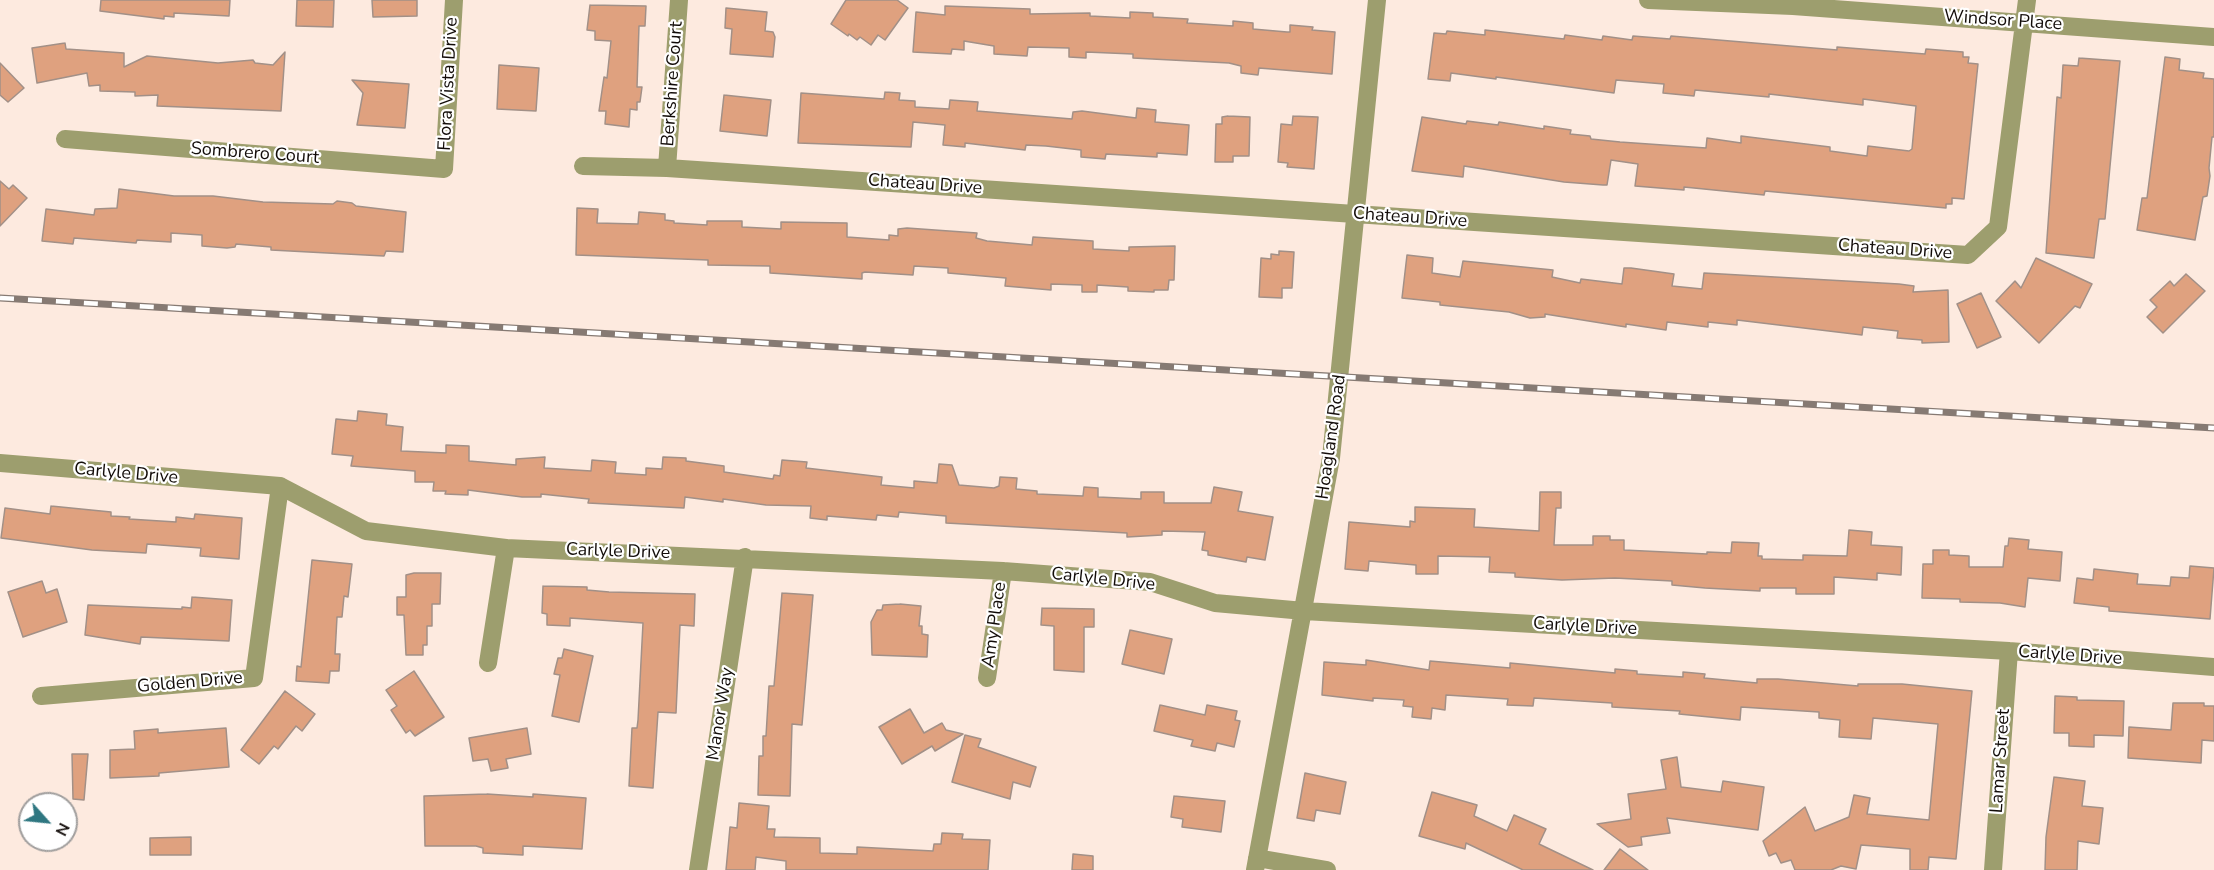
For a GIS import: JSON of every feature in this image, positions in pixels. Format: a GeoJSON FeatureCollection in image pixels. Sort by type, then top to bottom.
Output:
{"type":"FeatureCollection","features":[{"type":"Feature","properties":{"kind":"street","name":"Flora Vista Drive"},"geometry":{"type":"LineString","coordinates":[[444,169],[454,0]]}},
{"type":"Feature","properties":{"kind":"street","name":"Berkshire Court"},"geometry":{"type":"LineString","coordinates":[[667,168],[679,0]]}},
{"type":"Feature","properties":{"kind":"street","name":"Hoagland Road"},"geometry":{"type":"LineString","coordinates":[[1256,864],[1331,458],[1358,214],[1377,0]]}},
{"type":"Feature","properties":{"kind":"street","name":"Windsor Place"},"geometry":{"type":"LineString","coordinates":[[1648,0],[1793,3],[2214,37]]}},
{"type":"Feature","properties":{"kind":"street","name":"Chateau Drive"},"geometry":{"type":"LineString","coordinates":[[583,166],[667,168],[1968,255],[1998,226],[2027,0]]}},
{"type":"Feature","properties":{"kind":"street","name":"Sombrero Court"},"geometry":{"type":"LineString","coordinates":[[65,139],[444,169]]}},
{"type":"Feature","properties":{"kind":"street","name":"Carlyle Drive"},"geometry":{"type":"LineString","coordinates":[[0,464],[280,486],[366,531],[506,548],[745,557],[1003,571],[1150,582],[1215,603],[1304,611],[2009,651],[2214,666]]}},
{"type":"Feature","properties":{"kind":"street","name":"Golden Drive"},"geometry":{"type":"LineString","coordinates":[[41,696],[254,678],[280,486]]}},
{"type":"Feature","properties":{"kind":"street"},"geometry":{"type":"LineString","coordinates":[[488,663],[506,548]]}},
{"type":"Feature","properties":{"kind":"street","name":"Manor Way"},"geometry":{"type":"LineString","coordinates":[[698,870],[745,557]]}},
{"type":"Feature","properties":{"kind":"street","name":"Amy Place"},"geometry":{"type":"LineString","coordinates":[[987,678],[1003,571]]}},
{"type":"Feature","properties":{"kind":"street","name":"Lamar Street"},"geometry":{"type":"LineString","coordinates":[[1992,870],[2009,651]]}},
{"type":"Feature","properties":{"kind":"street"},"geometry":{"type":"LineString","coordinates":[[1256,864],[1327,870]]}},
{"type":"Feature","properties":{"kind":"building"},"geometry":{"type":"Polygon","coordinates":[[[101,0],[230,0],[229,16],[174,13],[174,17],[164,16],[164,19],[100,11],[101,0]]]}},
{"type":"Feature","properties":{"kind":"building"},"geometry":{"type":"Polygon","coordinates":[[[297,0],[334,0],[333,27],[296,26],[297,0]]]}},
{"type":"Feature","properties":{"kind":"building"},"geometry":{"type":"Polygon","coordinates":[[[372,0],[417,0],[417,16],[373,17],[372,0]]]}},
{"type":"Feature","properties":{"kind":"building"},"geometry":{"type":"Polygon","coordinates":[[[846,0],[897,0],[908,8],[885,40],[878,35],[871,45],[860,37],[857,40],[849,34],[848,36],[831,24],[846,0]]]}},
{"type":"Feature","properties":{"kind":"building"},"geometry":{"type":"Polygon","coordinates":[[[590,5],[646,6],[645,26],[639,26],[637,87],[642,87],[640,102],[637,102],[637,110],[630,109],[629,127],[605,124],[606,111],[599,111],[604,77],[607,78],[611,41],[595,40],[595,31],[587,30],[590,5]]]}},
{"type":"Feature","properties":{"kind":"building"},"geometry":{"type":"Polygon","coordinates":[[[945,6],[1030,9],[1030,14],[1090,13],[1090,16],[1130,18],[1130,12],[1153,13],[1153,17],[1188,19],[1187,23],[1233,26],[1233,21],[1253,23],[1253,29],[1287,32],[1290,32],[1290,25],[1313,27],[1312,30],[1335,32],[1332,74],[1259,68],[1258,75],[1241,73],[1241,66],[1229,63],[1133,58],[1133,54],[1086,52],[1086,58],[1069,57],[1069,48],[1028,47],[1027,56],[994,54],[994,46],[964,41],[964,50],[952,49],[951,54],[913,52],[916,12],[945,15],[945,6]]]}},
{"type":"Feature","properties":{"kind":"building"},"geometry":{"type":"Polygon","coordinates":[[[726,8],[767,12],[765,31],[773,32],[775,37],[773,57],[730,54],[732,29],[725,28],[726,8]]]}},
{"type":"Feature","properties":{"kind":"building"},"geometry":{"type":"Polygon","coordinates":[[[1485,30],[1564,39],[1565,35],[1602,40],[1603,36],[1632,40],[1633,36],[1670,39],[1671,36],[1837,50],[1837,47],[1925,54],[1926,49],[1963,52],[1963,57],[1969,57],[1968,63],[1978,64],[1964,199],[1952,198],[1952,204],[1946,204],[1946,208],[1765,191],[1764,195],[1684,187],[1684,190],[1635,186],[1638,164],[1611,160],[1607,185],[1564,182],[1464,166],[1463,177],[1412,171],[1422,117],[1466,124],[1467,121],[1498,125],[1499,122],[1544,129],[1544,126],[1571,130],[1570,134],[1590,136],[1591,139],[1706,148],[1707,138],[1741,143],[1741,136],[1830,147],[1830,151],[1867,156],[1868,146],[1909,151],[1912,149],[1916,106],[1863,99],[1863,105],[1769,94],[1769,97],[1695,90],[1694,96],[1663,93],[1664,84],[1616,80],[1614,93],[1451,73],[1450,81],[1428,79],[1434,33],[1446,34],[1447,31],[1485,35],[1485,30]]]}},
{"type":"Feature","properties":{"kind":"building"},"geometry":{"type":"Polygon","coordinates":[[[65,43],[66,49],[124,53],[124,67],[147,56],[218,63],[253,60],[255,63],[273,65],[285,52],[281,111],[157,106],[158,95],[135,96],[135,92],[100,91],[100,85],[89,86],[87,73],[37,83],[32,48],[65,43]]]}},
{"type":"Feature","properties":{"kind":"building"},"geometry":{"type":"Polygon","coordinates":[[[2165,57],[2180,59],[2179,70],[2204,73],[2203,78],[2214,79],[2214,137],[2212,137],[2210,176],[2207,196],[2203,197],[2195,240],[2137,230],[2142,198],[2147,198],[2165,57]]]}},
{"type":"Feature","properties":{"kind":"building"},"geometry":{"type":"Polygon","coordinates":[[[2079,58],[2120,61],[2105,219],[2099,219],[2094,258],[2046,253],[2057,97],[2061,98],[2063,65],[2078,66],[2079,58]]]}},
{"type":"Feature","properties":{"kind":"building"},"geometry":{"type":"Polygon","coordinates":[[[0,63],[24,88],[8,102],[0,95],[0,63]]]}},
{"type":"Feature","properties":{"kind":"building"},"geometry":{"type":"Polygon","coordinates":[[[499,65],[539,68],[536,111],[497,109],[499,65]]]}},
{"type":"Feature","properties":{"kind":"building"},"geometry":{"type":"Polygon","coordinates":[[[352,80],[409,84],[405,128],[357,125],[363,93],[352,80]]]}},
{"type":"Feature","properties":{"kind":"building"},"geometry":{"type":"Polygon","coordinates":[[[885,92],[900,93],[899,100],[915,101],[915,107],[949,109],[950,100],[978,102],[977,111],[1072,119],[1073,112],[1082,111],[1136,118],[1137,108],[1156,110],[1155,122],[1189,125],[1187,155],[1157,153],[1157,157],[1106,154],[1105,159],[1081,157],[1081,150],[1046,146],[1026,145],[1025,150],[965,143],[965,147],[943,145],[945,125],[913,122],[911,147],[798,143],[801,93],[884,99],[885,92]]]}},
{"type":"Feature","properties":{"kind":"building"},"geometry":{"type":"Polygon","coordinates":[[[724,95],[771,100],[767,136],[720,131],[724,95]]]}},
{"type":"Feature","properties":{"kind":"building"},"geometry":{"type":"Polygon","coordinates":[[[1293,116],[1318,117],[1314,169],[1287,167],[1288,163],[1278,162],[1281,124],[1292,125],[1293,116]]]}},
{"type":"Feature","properties":{"kind":"building"},"geometry":{"type":"Polygon","coordinates":[[[1222,117],[1250,117],[1249,156],[1233,156],[1233,162],[1215,162],[1216,124],[1222,124],[1222,117]]]}},
{"type":"Feature","properties":{"kind":"building"},"geometry":{"type":"Polygon","coordinates":[[[0,181],[9,189],[13,185],[27,198],[0,226],[0,181]]]}},
{"type":"Feature","properties":{"kind":"building"},"geometry":{"type":"Polygon","coordinates":[[[119,189],[174,196],[213,196],[263,202],[333,204],[337,201],[352,203],[356,206],[406,212],[403,252],[386,251],[384,256],[271,250],[271,247],[236,244],[235,247],[227,248],[202,246],[202,235],[171,233],[171,242],[137,240],[136,243],[74,238],[73,244],[42,241],[46,209],[94,215],[95,209],[117,208],[119,189]]]}},
{"type":"Feature","properties":{"kind":"building"},"geometry":{"type":"Polygon","coordinates":[[[577,208],[598,209],[597,223],[638,224],[639,212],[665,214],[665,220],[674,221],[674,223],[707,225],[707,221],[742,221],[742,227],[781,229],[781,222],[847,223],[847,237],[889,240],[889,235],[898,236],[898,229],[907,228],[977,233],[976,238],[987,241],[1032,245],[1033,237],[1093,241],[1093,249],[1129,251],[1129,247],[1175,246],[1174,280],[1169,280],[1168,290],[1154,290],[1154,292],[1128,291],[1128,287],[1097,285],[1097,292],[1082,292],[1082,285],[1051,284],[1051,290],[1005,286],[1006,278],[948,273],[948,268],[914,266],[913,275],[865,272],[862,273],[862,279],[770,273],[770,266],[708,265],[708,260],[576,255],[577,208]]]}},
{"type":"Feature","properties":{"kind":"building"},"geometry":{"type":"Polygon","coordinates":[[[1279,251],[1294,252],[1292,288],[1282,288],[1282,298],[1259,297],[1261,258],[1271,259],[1271,254],[1279,255],[1279,251]]]}},
{"type":"Feature","properties":{"kind":"building"},"geometry":{"type":"Polygon","coordinates":[[[1407,255],[1433,258],[1432,273],[1460,277],[1463,261],[1553,270],[1552,277],[1580,283],[1581,279],[1622,284],[1624,268],[1631,268],[1674,274],[1672,286],[1702,289],[1704,273],[1899,284],[1914,286],[1913,292],[1948,290],[1949,342],[1922,343],[1922,340],[1897,338],[1898,331],[1863,327],[1862,335],[1737,320],[1737,325],[1708,322],[1708,327],[1667,322],[1666,330],[1626,324],[1626,327],[1545,314],[1545,317],[1530,318],[1509,312],[1440,305],[1440,302],[1402,298],[1407,255]]]}},
{"type":"Feature","properties":{"kind":"building"},"geometry":{"type":"Polygon","coordinates":[[[2036,258],[2092,284],[2080,308],[2075,306],[2039,343],[1996,301],[2015,281],[2021,288],[2036,258]]]}},
{"type":"Feature","properties":{"kind":"building"},"geometry":{"type":"Polygon","coordinates":[[[2186,274],[2205,291],[2163,333],[2147,317],[2157,307],[2150,300],[2170,281],[2174,286],[2186,274]]]}},
{"type":"Feature","properties":{"kind":"building"},"geometry":{"type":"Polygon","coordinates":[[[1981,293],[2001,337],[1977,348],[1957,304],[1981,293]]]}},
{"type":"Feature","properties":{"kind":"building"},"geometry":{"type":"Polygon","coordinates":[[[358,411],[387,414],[386,425],[403,427],[401,451],[446,453],[446,445],[469,446],[469,461],[516,465],[516,459],[545,457],[544,468],[591,471],[592,460],[616,462],[615,473],[646,475],[646,468],[662,469],[663,457],[686,458],[686,461],[724,466],[724,472],[773,479],[774,475],[780,476],[782,460],[807,462],[806,468],[882,477],[881,485],[914,488],[914,481],[937,483],[939,464],[952,465],[959,485],[994,488],[999,486],[1000,477],[1017,478],[1016,489],[1037,491],[1037,494],[1083,496],[1084,487],[1098,488],[1098,497],[1141,499],[1141,492],[1164,492],[1164,503],[1211,503],[1214,487],[1242,492],[1238,511],[1273,517],[1265,560],[1247,557],[1246,562],[1208,555],[1208,551],[1202,550],[1205,532],[1162,531],[1162,535],[1127,537],[1127,533],[946,523],[946,516],[899,512],[898,517],[877,515],[876,520],[827,516],[827,520],[810,518],[811,506],[766,505],[723,499],[723,502],[685,497],[684,508],[588,503],[589,499],[541,494],[541,497],[522,497],[468,490],[468,495],[445,494],[446,491],[433,491],[434,482],[415,482],[415,471],[351,466],[353,456],[332,454],[336,419],[357,421],[358,411]]]}},
{"type":"Feature","properties":{"kind":"building"},"geometry":{"type":"Polygon","coordinates":[[[1540,492],[1561,492],[1561,508],[1556,508],[1554,545],[1593,545],[1593,536],[1610,536],[1610,540],[1624,540],[1624,550],[1707,554],[1707,552],[1731,553],[1732,542],[1759,543],[1758,556],[1762,556],[1762,559],[1803,560],[1803,555],[1847,556],[1849,530],[1872,532],[1871,545],[1902,547],[1901,575],[1877,573],[1877,580],[1834,577],[1834,594],[1796,594],[1796,588],[1760,588],[1760,591],[1672,585],[1672,581],[1615,578],[1562,580],[1515,577],[1515,573],[1489,572],[1490,557],[1438,556],[1438,574],[1416,574],[1416,565],[1369,561],[1368,571],[1345,569],[1349,522],[1410,527],[1410,521],[1415,522],[1415,507],[1475,509],[1474,527],[1539,531],[1540,492]]]}},
{"type":"Feature","properties":{"kind":"building"},"geometry":{"type":"Polygon","coordinates":[[[51,506],[111,512],[111,516],[130,517],[129,519],[176,522],[176,517],[194,519],[195,514],[242,518],[239,559],[200,556],[201,548],[147,544],[146,553],[92,550],[1,538],[5,508],[50,514],[51,506]]]}},
{"type":"Feature","properties":{"kind":"building"},"geometry":{"type":"Polygon","coordinates":[[[2009,538],[2029,540],[2028,549],[2062,552],[2060,581],[2028,578],[2025,607],[2000,603],[1960,602],[1960,599],[1922,598],[1923,564],[1933,564],[1933,550],[1949,550],[1949,555],[1969,556],[1969,567],[2003,567],[2005,546],[2008,546],[2009,538]]]}},
{"type":"Feature","properties":{"kind":"building"},"geometry":{"type":"Polygon","coordinates":[[[312,560],[352,564],[348,597],[344,596],[342,617],[337,617],[335,654],[340,654],[339,671],[330,671],[329,683],[296,681],[297,666],[301,667],[312,560]]]}},
{"type":"Feature","properties":{"kind":"building"},"geometry":{"type":"Polygon","coordinates":[[[2190,566],[2214,568],[2210,619],[2109,611],[2109,607],[2074,603],[2077,578],[2093,580],[2094,569],[2138,574],[2137,584],[2170,586],[2171,577],[2189,578],[2190,566]]]}},
{"type":"Feature","properties":{"kind":"building"},"geometry":{"type":"Polygon","coordinates":[[[441,573],[440,604],[432,604],[432,626],[427,626],[427,645],[423,645],[423,655],[406,655],[404,615],[397,615],[397,597],[406,597],[406,575],[441,573]]]}},
{"type":"Feature","properties":{"kind":"building"},"geometry":{"type":"Polygon","coordinates":[[[42,581],[46,593],[57,589],[67,622],[23,637],[8,592],[42,581]]]}},
{"type":"Feature","properties":{"kind":"building"},"geometry":{"type":"Polygon","coordinates":[[[543,586],[587,587],[587,590],[609,592],[695,594],[694,626],[680,625],[676,713],[658,712],[653,788],[629,786],[632,728],[637,728],[638,720],[643,623],[570,618],[570,626],[547,625],[547,614],[542,613],[543,586]]]}},
{"type":"Feature","properties":{"kind":"building"},"geometry":{"type":"Polygon","coordinates":[[[782,593],[813,595],[802,725],[792,724],[790,796],[758,795],[759,756],[763,756],[763,736],[766,736],[769,686],[774,686],[782,593]]]}},
{"type":"Feature","properties":{"kind":"building"},"geometry":{"type":"Polygon","coordinates":[[[192,597],[232,600],[229,641],[141,637],[140,644],[85,635],[88,605],[182,609],[182,607],[191,608],[192,597]]]}},
{"type":"Feature","properties":{"kind":"building"},"geometry":{"type":"Polygon","coordinates":[[[883,605],[921,606],[919,626],[922,626],[922,634],[928,635],[927,657],[872,655],[871,622],[877,610],[882,610],[883,605]]]}},
{"type":"Feature","properties":{"kind":"building"},"geometry":{"type":"Polygon","coordinates":[[[1042,608],[1094,609],[1094,627],[1084,627],[1084,672],[1054,670],[1054,626],[1041,625],[1042,608]]]}},
{"type":"Feature","properties":{"kind":"building"},"geometry":{"type":"Polygon","coordinates":[[[1130,630],[1172,639],[1164,674],[1122,664],[1130,630]]]}},
{"type":"Feature","properties":{"kind":"building"},"geometry":{"type":"Polygon","coordinates":[[[564,649],[593,656],[579,722],[552,716],[560,675],[554,674],[558,658],[562,658],[564,649]]]}},
{"type":"Feature","properties":{"kind":"building"},"geometry":{"type":"Polygon","coordinates":[[[1366,660],[1429,670],[1430,661],[1510,668],[1510,663],[1615,673],[1615,669],[1637,671],[1637,674],[1683,677],[1683,672],[1705,674],[1704,678],[1757,683],[1757,679],[1778,679],[1858,686],[1858,684],[1902,684],[1972,691],[1956,859],[1929,857],[1928,870],[1910,870],[1910,849],[1861,845],[1856,869],[1841,866],[1831,870],[1795,870],[1791,860],[1781,863],[1776,853],[1769,856],[1763,841],[1805,807],[1815,831],[1849,817],[1854,795],[1870,798],[1867,814],[1929,820],[1938,724],[1873,718],[1871,739],[1839,737],[1840,720],[1819,718],[1819,712],[1741,707],[1740,720],[1679,714],[1680,711],[1612,707],[1612,703],[1534,698],[1533,706],[1507,705],[1508,699],[1446,695],[1445,710],[1432,708],[1431,719],[1412,717],[1413,707],[1403,706],[1404,700],[1373,698],[1373,701],[1322,695],[1324,662],[1366,665],[1366,660]]]}},
{"type":"Feature","properties":{"kind":"building"},"geometry":{"type":"Polygon","coordinates":[[[414,671],[444,717],[415,736],[410,730],[406,733],[391,710],[397,706],[386,690],[414,671]]]}},
{"type":"Feature","properties":{"kind":"building"},"geometry":{"type":"Polygon","coordinates":[[[285,691],[315,714],[302,731],[296,726],[278,749],[274,746],[259,764],[241,750],[285,691]]]}},
{"type":"Feature","properties":{"kind":"building"},"geometry":{"type":"Polygon","coordinates":[[[2055,696],[2077,697],[2077,700],[2124,701],[2123,736],[2094,735],[2094,747],[2069,746],[2069,733],[2054,733],[2055,696]]]}},
{"type":"Feature","properties":{"kind":"building"},"geometry":{"type":"Polygon","coordinates":[[[2173,703],[2204,703],[2204,706],[2214,706],[2214,741],[2202,740],[2201,763],[2128,758],[2129,727],[2171,730],[2173,703]]]}},
{"type":"Feature","properties":{"kind":"building"},"geometry":{"type":"Polygon","coordinates":[[[1160,705],[1205,715],[1207,705],[1237,711],[1235,720],[1240,721],[1234,747],[1217,743],[1215,751],[1191,746],[1193,740],[1154,731],[1160,705]]]}},
{"type":"Feature","properties":{"kind":"building"},"geometry":{"type":"Polygon","coordinates":[[[910,709],[924,733],[942,723],[946,730],[963,734],[935,751],[932,746],[902,764],[879,727],[910,709]]]}},
{"type":"Feature","properties":{"kind":"building"},"geometry":{"type":"Polygon","coordinates":[[[226,728],[229,767],[159,773],[159,776],[110,778],[110,750],[135,749],[134,731],[158,729],[158,733],[226,728]]]}},
{"type":"Feature","properties":{"kind":"building"},"geometry":{"type":"Polygon","coordinates":[[[527,728],[531,754],[506,759],[508,768],[491,771],[488,759],[473,761],[469,738],[527,728]]]}},
{"type":"Feature","properties":{"kind":"building"},"geometry":{"type":"Polygon","coordinates":[[[965,735],[981,739],[978,747],[1036,767],[1030,787],[1013,782],[1010,799],[952,782],[965,735]]]}},
{"type":"Feature","properties":{"kind":"building"},"geometry":{"type":"Polygon","coordinates":[[[72,754],[88,754],[84,800],[78,799],[78,792],[73,792],[72,754]]]}},
{"type":"Feature","properties":{"kind":"building"},"geometry":{"type":"Polygon","coordinates":[[[1677,757],[1681,787],[1721,792],[1723,781],[1764,787],[1758,830],[1667,818],[1670,833],[1641,837],[1642,845],[1628,847],[1597,824],[1631,819],[1628,794],[1666,789],[1661,760],[1677,757]]]}},
{"type":"Feature","properties":{"kind":"building"},"geometry":{"type":"Polygon","coordinates":[[[1305,773],[1346,782],[1340,814],[1316,810],[1314,821],[1297,818],[1305,773]]]}},
{"type":"Feature","properties":{"kind":"building"},"geometry":{"type":"Polygon","coordinates":[[[2054,777],[2085,781],[2082,806],[2103,808],[2099,844],[2078,841],[2077,870],[2045,870],[2046,837],[2054,777]]]}},
{"type":"Feature","properties":{"kind":"building"},"geometry":{"type":"Polygon","coordinates":[[[1432,792],[1477,805],[1474,816],[1507,831],[1514,815],[1546,829],[1539,844],[1593,870],[1523,870],[1466,843],[1465,849],[1419,836],[1432,792]]]}},
{"type":"Feature","properties":{"kind":"building"},"geometry":{"type":"Polygon","coordinates":[[[487,794],[533,797],[533,794],[586,798],[582,849],[523,846],[523,855],[483,853],[483,848],[476,846],[425,846],[424,796],[487,794]]]}},
{"type":"Feature","properties":{"kind":"building"},"geometry":{"type":"Polygon","coordinates":[[[1174,796],[1225,801],[1221,832],[1182,827],[1183,819],[1171,817],[1174,796]]]}},
{"type":"Feature","properties":{"kind":"building"},"geometry":{"type":"Polygon","coordinates":[[[739,803],[769,806],[767,829],[775,829],[774,837],[820,838],[820,853],[857,854],[857,847],[933,851],[934,844],[941,844],[942,833],[963,834],[962,839],[990,840],[988,870],[786,870],[786,861],[756,857],[755,870],[726,870],[730,827],[737,828],[739,803]]]}},
{"type":"Feature","properties":{"kind":"building"},"geometry":{"type":"Polygon","coordinates":[[[191,837],[191,855],[150,855],[150,838],[191,837]]]}},
{"type":"Feature","properties":{"kind":"building"},"geometry":{"type":"Polygon","coordinates":[[[1620,849],[1648,870],[1604,870],[1620,849]]]}},
{"type":"Feature","properties":{"kind":"building"},"geometry":{"type":"Polygon","coordinates":[[[1073,854],[1093,856],[1093,870],[1072,870],[1073,854]]]}},
{"type":"Feature","properties":{"kind":"railway"},"geometry":{"type":"LineString","coordinates":[[0,298],[2214,428]]}}]}
